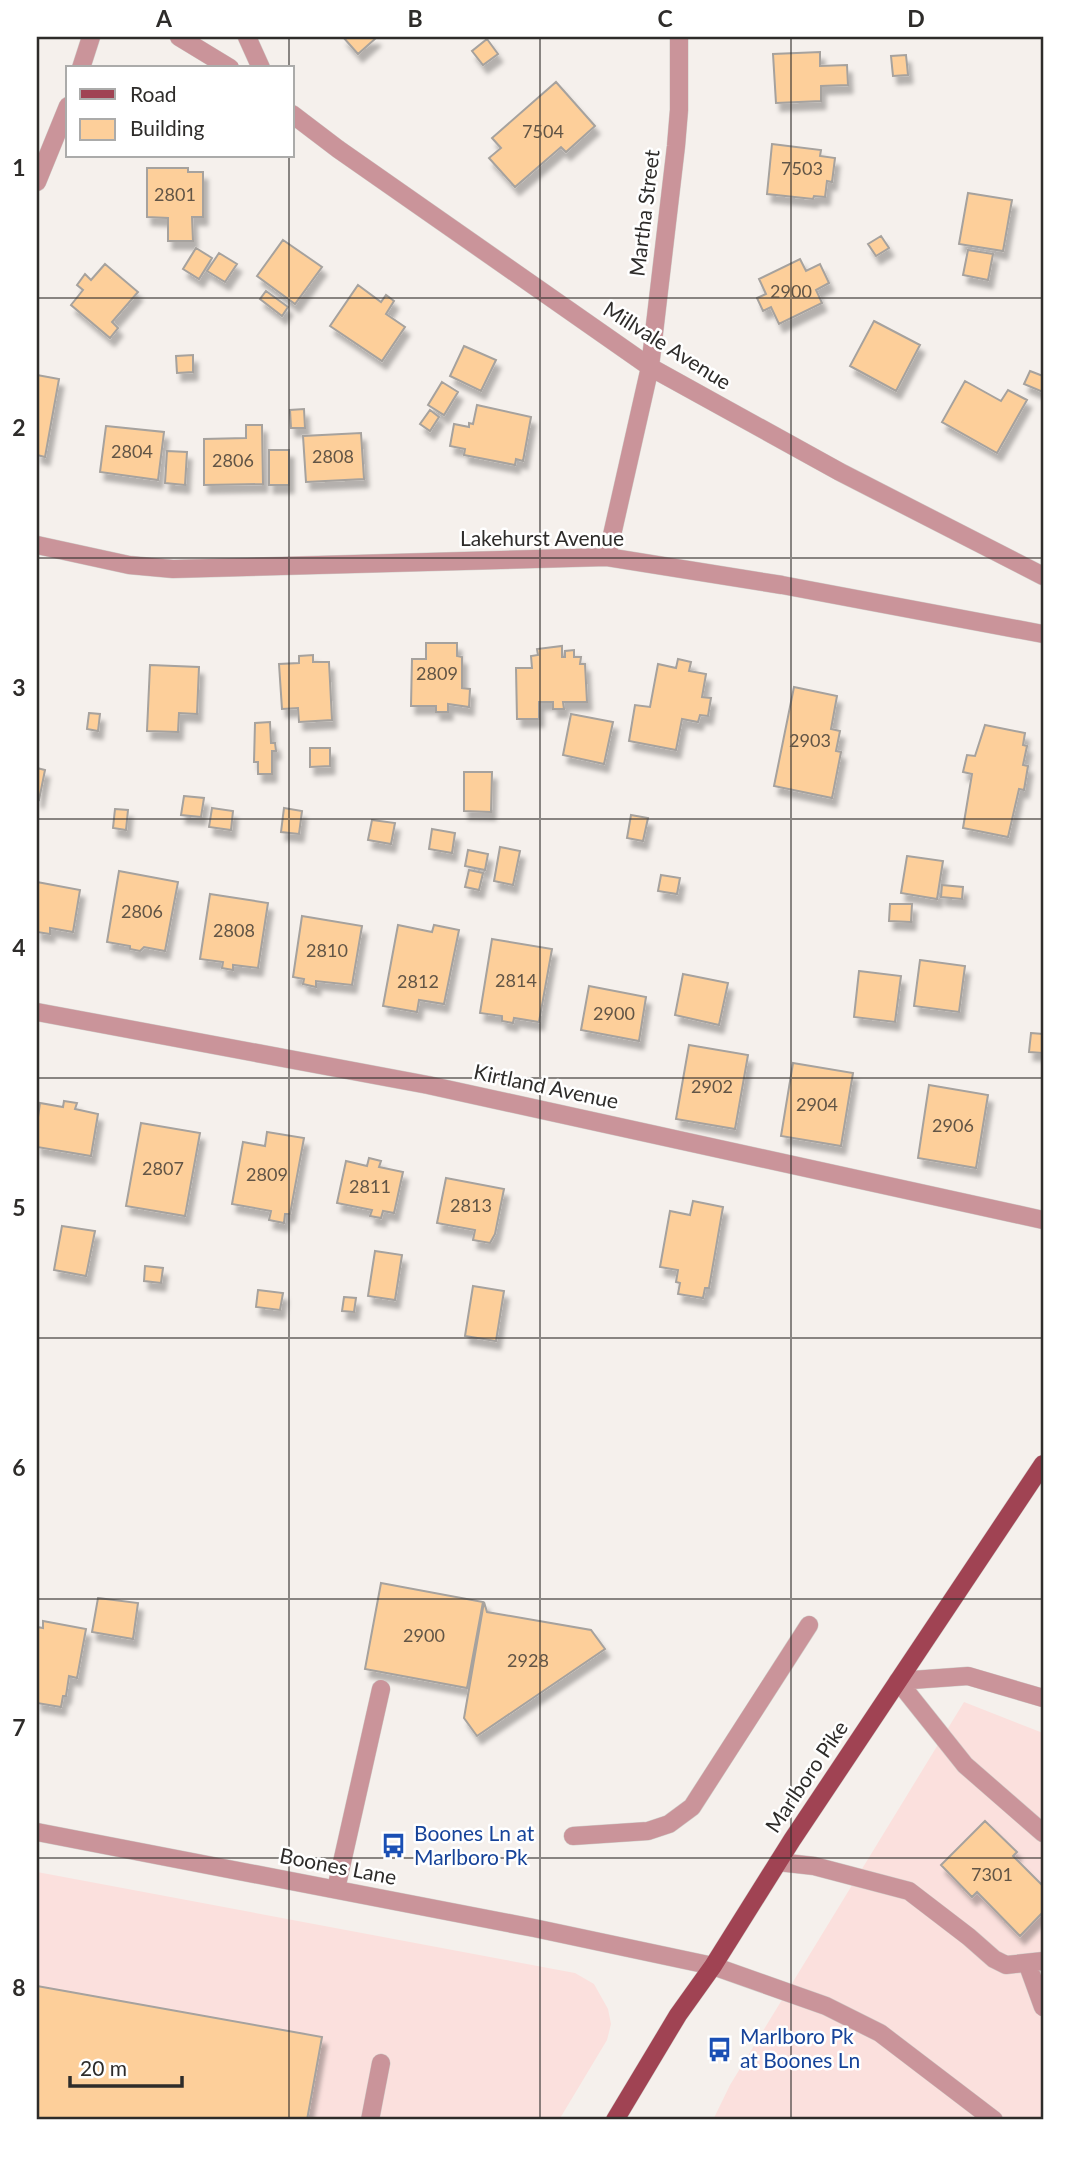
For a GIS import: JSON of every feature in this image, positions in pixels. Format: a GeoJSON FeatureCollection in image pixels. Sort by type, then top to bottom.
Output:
{"type":"FeatureCollection","features":[{"type":"Feature","properties":{"kind":"main road","name":"Marlboro Pike"},"geometry":{"type":"LineString","coordinates":[[615,2120],[678,2015],[713,1966],[778,1862],[1043,1464]]}},
{"type":"Feature","properties":{"kind":"street"},"geometry":{"type":"LineString","coordinates":[[82,66],[91,37]]}},
{"type":"Feature","properties":{"kind":"street"},"geometry":{"type":"LineString","coordinates":[[179,37],[227,66]]}},
{"type":"Feature","properties":{"kind":"street"},"geometry":{"type":"LineString","coordinates":[[247,37],[260,66]]}},
{"type":"Feature","properties":{"kind":"street","name":"Martha Street"},"geometry":{"type":"LineString","coordinates":[[607,557],[649,367],[679,110],[678,37]]}},
{"type":"Feature","properties":{"kind":"street"},"geometry":{"type":"LineString","coordinates":[[37,182],[66,111]]}},
{"type":"Feature","properties":{"kind":"street","name":"Millvale Avenue"},"geometry":{"type":"LineString","coordinates":[[294,116],[649,367],[840,472],[1043,576]]}},
{"type":"Feature","properties":{"kind":"street","name":"Lakehurst Avenue"},"geometry":{"type":"LineString","coordinates":[[37,545],[129,565],[173,569],[607,557],[795,587],[1043,634]]}},
{"type":"Feature","properties":{"kind":"street","name":"Kirtland Avenue"},"geometry":{"type":"LineString","coordinates":[[37,1012],[428,1085],[1043,1220]]}},
{"type":"Feature","properties":{"kind":"street"},"geometry":{"type":"LineString","coordinates":[[572,1836],[648,1831],[668,1824],[692,1807],[809,1625]]}},
{"type":"Feature","properties":{"kind":"street"},"geometry":{"type":"LineString","coordinates":[[898,1681],[968,1676],[1043,1698]]}},
{"type":"Feature","properties":{"kind":"street"},"geometry":{"type":"LineString","coordinates":[[898,1681],[965,1765],[1043,1833]]}},
{"type":"Feature","properties":{"kind":"street"},"geometry":{"type":"LineString","coordinates":[[336,1889],[381,1689]]}},
{"type":"Feature","properties":{"kind":"street","name":"Boones Lane"},"geometry":{"type":"LineString","coordinates":[[37,1832],[336,1889],[713,1966],[826,2006],[880,2033],[994,2120]]}},
{"type":"Feature","properties":{"kind":"street"},"geometry":{"type":"LineString","coordinates":[[778,1862],[814,1866],[909,1891],[994,1959],[1006,1965],[1035,1962],[1043,2007]]}},
{"type":"Feature","properties":{"kind":"street"},"geometry":{"type":"LineString","coordinates":[[370,2120],[381,2063]]}},
{"type":"Feature","properties":{"kind":"shaded area"},"geometry":{"type":"Polygon","coordinates":[[[964,1702],[1043,1733],[1043,2120],[713,2120],[730,2085],[964,1702]]]}},
{"type":"Feature","properties":{"kind":"shaded area"},"geometry":{"type":"Polygon","coordinates":[[[37,1872],[575,1973],[594,1984],[608,2009],[611,2024],[607,2040],[559,2120],[37,2120],[37,1872]]]}},
{"type":"Feature","properties":{"kind":"building"},"geometry":{"type":"Polygon","coordinates":[[[343,37],[375,37],[376,38],[358,54],[343,37]]]}},
{"type":"Feature","properties":{"kind":"building"},"geometry":{"type":"Polygon","coordinates":[[[487,39],[498,54],[483,65],[472,51],[487,39]]]}},
{"type":"Feature","properties":{"kind":"building"},"geometry":{"type":"Polygon","coordinates":[[[820,52],[820,66],[847,65],[848,85],[821,86],[821,101],[776,103],[773,54],[820,52]]]}},
{"type":"Feature","properties":{"kind":"building"},"geometry":{"type":"Polygon","coordinates":[[[906,55],[908,75],[893,76],[891,56],[906,55]]]}},
{"type":"Feature","properties":{"kind":"building"},"geometry":{"type":"Polygon","coordinates":[[[556,82],[595,126],[566,152],[561,147],[515,187],[489,158],[501,148],[492,138],[556,82]]]}},
{"type":"Feature","properties":{"kind":"building"},"geometry":{"type":"Polygon","coordinates":[[[772,144],[821,150],[820,156],[835,158],[832,182],[827,181],[825,197],[814,196],[813,199],[767,194],[772,144]]]}},
{"type":"Feature","properties":{"kind":"building"},"geometry":{"type":"Polygon","coordinates":[[[147,168],[188,168],[188,172],[203,172],[203,217],[192,217],[193,241],[168,241],[168,218],[147,217],[147,168]]]}},
{"type":"Feature","properties":{"kind":"building"},"geometry":{"type":"Polygon","coordinates":[[[968,193],[1012,200],[1003,251],[959,244],[968,193]]]}},
{"type":"Feature","properties":{"kind":"building"},"geometry":{"type":"Polygon","coordinates":[[[881,236],[889,248],[876,256],[868,244],[881,236]]]}},
{"type":"Feature","properties":{"kind":"building"},"geometry":{"type":"Polygon","coordinates":[[[283,240],[322,267],[295,304],[257,276],[283,240]]]}},
{"type":"Feature","properties":{"kind":"building"},"geometry":{"type":"Polygon","coordinates":[[[196,248],[212,258],[199,279],[183,269],[196,248]]]}},
{"type":"Feature","properties":{"kind":"building"},"geometry":{"type":"Polygon","coordinates":[[[968,250],[993,254],[988,280],[963,275],[968,250]]]}},
{"type":"Feature","properties":{"kind":"building"},"geometry":{"type":"Polygon","coordinates":[[[219,253],[237,264],[225,282],[207,271],[219,253]]]}},
{"type":"Feature","properties":{"kind":"building"},"geometry":{"type":"Polygon","coordinates":[[[800,259],[806,271],[820,264],[829,283],[816,290],[822,303],[779,324],[771,307],[763,311],[757,298],[766,294],[759,279],[800,259]]]}},
{"type":"Feature","properties":{"kind":"building"},"geometry":{"type":"Polygon","coordinates":[[[105,264],[138,292],[112,322],[118,328],[110,338],[71,305],[83,290],[77,285],[85,274],[91,280],[105,264]]]}},
{"type":"Feature","properties":{"kind":"building"},"geometry":{"type":"Polygon","coordinates":[[[358,285],[381,302],[386,295],[394,301],[386,314],[405,327],[382,361],[330,326],[358,285]]]}},
{"type":"Feature","properties":{"kind":"building"},"geometry":{"type":"Polygon","coordinates":[[[266,291],[288,307],[282,316],[260,299],[266,291]]]}},
{"type":"Feature","properties":{"kind":"building"},"geometry":{"type":"Polygon","coordinates":[[[874,321],[920,345],[896,391],[850,366],[874,321]]]}},
{"type":"Feature","properties":{"kind":"building"},"geometry":{"type":"Polygon","coordinates":[[[464,346],[496,360],[481,391],[450,376],[464,346]]]}},
{"type":"Feature","properties":{"kind":"building"},"geometry":{"type":"Polygon","coordinates":[[[193,355],[193,372],[177,373],[176,356],[193,355]]]}},
{"type":"Feature","properties":{"kind":"building"},"geometry":{"type":"Polygon","coordinates":[[[1030,371],[1043,376],[1043,392],[1024,384],[1030,371]]]}},
{"type":"Feature","properties":{"kind":"building"},"geometry":{"type":"Polygon","coordinates":[[[37,375],[59,379],[45,457],[37,455],[37,375]]]}},
{"type":"Feature","properties":{"kind":"building"},"geometry":{"type":"Polygon","coordinates":[[[965,381],[1001,401],[1008,390],[1027,400],[997,453],[942,422],[965,381]]]}},
{"type":"Feature","properties":{"kind":"building"},"geometry":{"type":"Polygon","coordinates":[[[442,382],[458,392],[444,415],[428,405],[442,382]]]}},
{"type":"Feature","properties":{"kind":"building"},"geometry":{"type":"Polygon","coordinates":[[[477,405],[531,417],[523,461],[516,459],[515,465],[464,455],[465,449],[450,446],[454,424],[469,427],[469,423],[473,424],[477,405]]]}},
{"type":"Feature","properties":{"kind":"building"},"geometry":{"type":"Polygon","coordinates":[[[304,409],[305,428],[291,428],[290,410],[304,409]]]}},
{"type":"Feature","properties":{"kind":"building"},"geometry":{"type":"Polygon","coordinates":[[[430,410],[439,417],[430,431],[420,424],[430,410]]]}},
{"type":"Feature","properties":{"kind":"building"},"geometry":{"type":"Polygon","coordinates":[[[246,425],[262,425],[263,484],[204,485],[204,439],[246,438],[246,425]]]}},
{"type":"Feature","properties":{"kind":"building"},"geometry":{"type":"Polygon","coordinates":[[[106,426],[164,432],[158,480],[100,472],[106,426]]]}},
{"type":"Feature","properties":{"kind":"building"},"geometry":{"type":"Polygon","coordinates":[[[361,433],[364,479],[306,482],[303,436],[361,433]]]}},
{"type":"Feature","properties":{"kind":"building"},"geometry":{"type":"Polygon","coordinates":[[[269,450],[289,450],[289,485],[269,485],[269,450]]]}},
{"type":"Feature","properties":{"kind":"building"},"geometry":{"type":"Polygon","coordinates":[[[167,451],[187,452],[185,485],[165,483],[167,451]]]}},
{"type":"Feature","properties":{"kind":"building"},"geometry":{"type":"Polygon","coordinates":[[[426,643],[457,643],[457,656],[462,657],[462,688],[470,689],[469,707],[448,704],[448,712],[436,712],[436,706],[411,706],[412,659],[426,659],[426,643]]]}},
{"type":"Feature","properties":{"kind":"building"},"geometry":{"type":"Polygon","coordinates":[[[562,646],[562,657],[565,657],[565,651],[574,650],[574,657],[581,657],[580,664],[585,664],[587,702],[563,702],[564,709],[553,709],[553,702],[539,702],[539,719],[517,719],[516,668],[532,668],[531,656],[538,655],[537,649],[562,646]]]}},
{"type":"Feature","properties":{"kind":"building"},"geometry":{"type":"Polygon","coordinates":[[[313,655],[313,662],[329,662],[332,720],[299,722],[298,708],[282,709],[279,664],[299,663],[299,656],[313,655]]]}},
{"type":"Feature","properties":{"kind":"building"},"geometry":{"type":"Polygon","coordinates":[[[678,659],[691,662],[689,671],[706,674],[702,697],[711,698],[708,716],[700,715],[698,722],[682,719],[676,750],[629,741],[635,705],[650,707],[658,664],[676,668],[678,659]]]}},
{"type":"Feature","properties":{"kind":"building"},"geometry":{"type":"Polygon","coordinates":[[[150,665],[199,667],[197,714],[179,713],[178,732],[147,731],[150,665]]]}},
{"type":"Feature","properties":{"kind":"building"},"geometry":{"type":"Polygon","coordinates":[[[794,687],[837,696],[831,729],[840,731],[836,751],[841,752],[832,798],[774,786],[794,687]]]}},
{"type":"Feature","properties":{"kind":"building"},"geometry":{"type":"Polygon","coordinates":[[[89,713],[100,714],[98,731],[87,729],[89,713]]]}},
{"type":"Feature","properties":{"kind":"building"},"geometry":{"type":"Polygon","coordinates":[[[571,714],[613,722],[604,764],[563,755],[571,714]]]}},
{"type":"Feature","properties":{"kind":"building"},"geometry":{"type":"Polygon","coordinates":[[[270,722],[271,743],[275,743],[276,751],[272,751],[272,774],[258,774],[258,762],[254,762],[255,723],[270,722]]]}},
{"type":"Feature","properties":{"kind":"building"},"geometry":{"type":"Polygon","coordinates":[[[985,725],[1025,733],[1023,745],[1027,746],[1023,765],[1028,766],[1024,790],[1019,789],[1008,837],[963,828],[972,774],[963,772],[967,755],[975,756],[985,725]]]}},
{"type":"Feature","properties":{"kind":"building"},"geometry":{"type":"Polygon","coordinates":[[[310,748],[330,748],[330,766],[310,767],[310,748]]]}},
{"type":"Feature","properties":{"kind":"building"},"geometry":{"type":"Polygon","coordinates":[[[37,768],[45,770],[39,800],[37,799],[37,768]]]}},
{"type":"Feature","properties":{"kind":"building"},"geometry":{"type":"Polygon","coordinates":[[[464,772],[492,772],[491,812],[464,811],[464,772]]]}},
{"type":"Feature","properties":{"kind":"building"},"geometry":{"type":"Polygon","coordinates":[[[184,796],[204,798],[201,817],[181,815],[184,796]]]}},
{"type":"Feature","properties":{"kind":"building"},"geometry":{"type":"Polygon","coordinates":[[[212,808],[233,811],[231,830],[209,827],[212,808]]]}},
{"type":"Feature","properties":{"kind":"building"},"geometry":{"type":"Polygon","coordinates":[[[284,808],[302,811],[299,834],[281,832],[284,808]]]}},
{"type":"Feature","properties":{"kind":"building"},"geometry":{"type":"Polygon","coordinates":[[[115,809],[128,810],[126,830],[113,828],[115,809]]]}},
{"type":"Feature","properties":{"kind":"building"},"geometry":{"type":"Polygon","coordinates":[[[631,815],[648,818],[643,841],[627,838],[631,815]]]}},
{"type":"Feature","properties":{"kind":"building"},"geometry":{"type":"Polygon","coordinates":[[[372,820],[395,823],[391,844],[368,840],[372,820]]]}},
{"type":"Feature","properties":{"kind":"building"},"geometry":{"type":"Polygon","coordinates":[[[432,829],[455,833],[452,853],[429,849],[432,829]]]}},
{"type":"Feature","properties":{"kind":"building"},"geometry":{"type":"Polygon","coordinates":[[[500,847],[520,851],[513,885],[494,881],[500,847]]]}},
{"type":"Feature","properties":{"kind":"building"},"geometry":{"type":"Polygon","coordinates":[[[468,850],[488,854],[485,870],[465,866],[468,850]]]}},
{"type":"Feature","properties":{"kind":"building"},"geometry":{"type":"Polygon","coordinates":[[[907,856],[943,861],[937,899],[901,893],[907,856]]]}},
{"type":"Feature","properties":{"kind":"building"},"geometry":{"type":"Polygon","coordinates":[[[469,870],[483,873],[479,890],[465,887],[469,870]]]}},
{"type":"Feature","properties":{"kind":"building"},"geometry":{"type":"Polygon","coordinates":[[[119,871],[178,882],[165,951],[144,947],[140,951],[130,949],[130,946],[107,942],[119,871]]]}},
{"type":"Feature","properties":{"kind":"building"},"geometry":{"type":"Polygon","coordinates":[[[661,875],[680,878],[677,894],[658,891],[661,875]]]}},
{"type":"Feature","properties":{"kind":"building"},"geometry":{"type":"Polygon","coordinates":[[[37,882],[80,890],[73,932],[50,928],[50,934],[37,932],[37,882]]]}},
{"type":"Feature","properties":{"kind":"building"},"geometry":{"type":"Polygon","coordinates":[[[942,885],[963,887],[962,899],[941,897],[942,885]]]}},
{"type":"Feature","properties":{"kind":"building"},"geometry":{"type":"Polygon","coordinates":[[[210,894],[268,903],[258,968],[233,965],[233,970],[222,968],[223,962],[200,959],[210,894]]]}},
{"type":"Feature","properties":{"kind":"building"},"geometry":{"type":"Polygon","coordinates":[[[890,904],[912,904],[911,922],[889,921],[890,904]]]}},
{"type":"Feature","properties":{"kind":"building"},"geometry":{"type":"Polygon","coordinates":[[[302,916],[362,926],[352,985],[316,981],[316,987],[303,984],[304,979],[293,977],[302,916]]]}},
{"type":"Feature","properties":{"kind":"building"},"geometry":{"type":"Polygon","coordinates":[[[398,925],[432,932],[434,925],[459,930],[444,1004],[419,1000],[417,1012],[383,1006],[398,925]]]}},
{"type":"Feature","properties":{"kind":"building"},"geometry":{"type":"Polygon","coordinates":[[[492,939],[552,949],[539,1022],[514,1018],[513,1023],[502,1021],[502,1016],[480,1013],[492,939]]]}},
{"type":"Feature","properties":{"kind":"building"},"geometry":{"type":"Polygon","coordinates":[[[920,960],[965,966],[959,1012],[914,1006],[920,960]]]}},
{"type":"Feature","properties":{"kind":"building"},"geometry":{"type":"Polygon","coordinates":[[[859,971],[901,976],[895,1022],[854,1017],[859,971]]]}},
{"type":"Feature","properties":{"kind":"building"},"geometry":{"type":"Polygon","coordinates":[[[683,974],[728,983],[719,1025],[675,1015],[683,974]]]}},
{"type":"Feature","properties":{"kind":"building"},"geometry":{"type":"Polygon","coordinates":[[[589,986],[646,997],[639,1041],[581,1030],[589,986]]]}},
{"type":"Feature","properties":{"kind":"building"},"geometry":{"type":"Polygon","coordinates":[[[1031,1033],[1043,1034],[1043,1053],[1029,1052],[1031,1033]]]}},
{"type":"Feature","properties":{"kind":"building"},"geometry":{"type":"Polygon","coordinates":[[[689,1045],[748,1055],[735,1129],[676,1119],[689,1045]]]}},
{"type":"Feature","properties":{"kind":"building"},"geometry":{"type":"Polygon","coordinates":[[[793,1063],[853,1073],[841,1146],[781,1136],[793,1063]]]}},
{"type":"Feature","properties":{"kind":"building"},"geometry":{"type":"Polygon","coordinates":[[[929,1085],[988,1095],[976,1168],[918,1158],[929,1085]]]}},
{"type":"Feature","properties":{"kind":"building"},"geometry":{"type":"Polygon","coordinates":[[[64,1101],[77,1103],[75,1109],[98,1114],[91,1156],[37,1147],[40,1103],[63,1107],[64,1101]]]}},
{"type":"Feature","properties":{"kind":"building"},"geometry":{"type":"Polygon","coordinates":[[[141,1123],[200,1133],[185,1216],[126,1206],[141,1123]]]}},
{"type":"Feature","properties":{"kind":"building"},"geometry":{"type":"Polygon","coordinates":[[[267,1132],[304,1138],[290,1214],[285,1214],[284,1223],[269,1220],[271,1211],[232,1204],[243,1142],[265,1146],[267,1132]]]}},
{"type":"Feature","properties":{"kind":"building"},"geometry":{"type":"Polygon","coordinates":[[[369,1158],[381,1161],[379,1167],[403,1172],[394,1213],[383,1211],[381,1218],[370,1216],[372,1210],[337,1203],[346,1161],[367,1166],[369,1158]]]}},
{"type":"Feature","properties":{"kind":"building"},"geometry":{"type":"Polygon","coordinates":[[[446,1178],[504,1189],[495,1234],[490,1243],[473,1240],[475,1230],[437,1223],[446,1178]]]}},
{"type":"Feature","properties":{"kind":"building"},"geometry":{"type":"Polygon","coordinates":[[[693,1201],[723,1207],[709,1288],[705,1288],[703,1298],[678,1294],[678,1270],[660,1267],[670,1211],[690,1215],[693,1201]]]}},
{"type":"Feature","properties":{"kind":"building"},"geometry":{"type":"Polygon","coordinates":[[[62,1226],[95,1231],[86,1276],[54,1270],[62,1226]]]}},
{"type":"Feature","properties":{"kind":"building"},"geometry":{"type":"Polygon","coordinates":[[[375,1251],[402,1255],[395,1300],[368,1296],[375,1251]]]}},
{"type":"Feature","properties":{"kind":"building"},"geometry":{"type":"Polygon","coordinates":[[[145,1266],[163,1268],[161,1283],[144,1281],[145,1266]]]}},
{"type":"Feature","properties":{"kind":"building"},"geometry":{"type":"Polygon","coordinates":[[[473,1286],[504,1291],[496,1341],[465,1336],[473,1286]]]}},
{"type":"Feature","properties":{"kind":"building"},"geometry":{"type":"Polygon","coordinates":[[[258,1290],[283,1293],[280,1310],[256,1307],[258,1290]]]}},
{"type":"Feature","properties":{"kind":"building"},"geometry":{"type":"Polygon","coordinates":[[[344,1297],[356,1298],[354,1312],[342,1311],[344,1297]]]}},
{"type":"Feature","properties":{"kind":"building"},"geometry":{"type":"Polygon","coordinates":[[[381,1583],[483,1602],[467,1688],[365,1669],[381,1583]]]}},
{"type":"Feature","properties":{"kind":"building"},"geometry":{"type":"Polygon","coordinates":[[[98,1598],[138,1603],[133,1639],[92,1632],[98,1598]]]}},
{"type":"Feature","properties":{"kind":"building"},"geometry":{"type":"Polygon","coordinates":[[[484,1602],[487,1612],[591,1630],[605,1649],[477,1736],[464,1718],[484,1602]]]}},
{"type":"Feature","properties":{"kind":"building"},"geometry":{"type":"Polygon","coordinates":[[[43,1621],[86,1629],[77,1678],[69,1676],[61,1707],[37,1703],[37,1627],[43,1628],[43,1621]]]}},
{"type":"Feature","properties":{"kind":"building"},"geometry":{"type":"Polygon","coordinates":[[[985,1821],[1017,1852],[1013,1856],[1043,1886],[1043,1912],[1020,1936],[977,1892],[972,1897],[941,1865],[985,1821]]]}},
{"type":"Feature","properties":{"kind":"building"},"geometry":{"type":"Polygon","coordinates":[[[37,1986],[322,2037],[307,2120],[37,2120],[37,1986]]]}},
{"type":"Feature","properties":{"kind":"place","name":"Boones Ln at Marlboro Pk"},"geometry":{"type":"Point","coordinates":[394,1846]}},
{"type":"Feature","properties":{"kind":"place","name":"Marlboro Pk at Boones Ln"},"geometry":{"type":"Point","coordinates":[720,2049]}}]}
